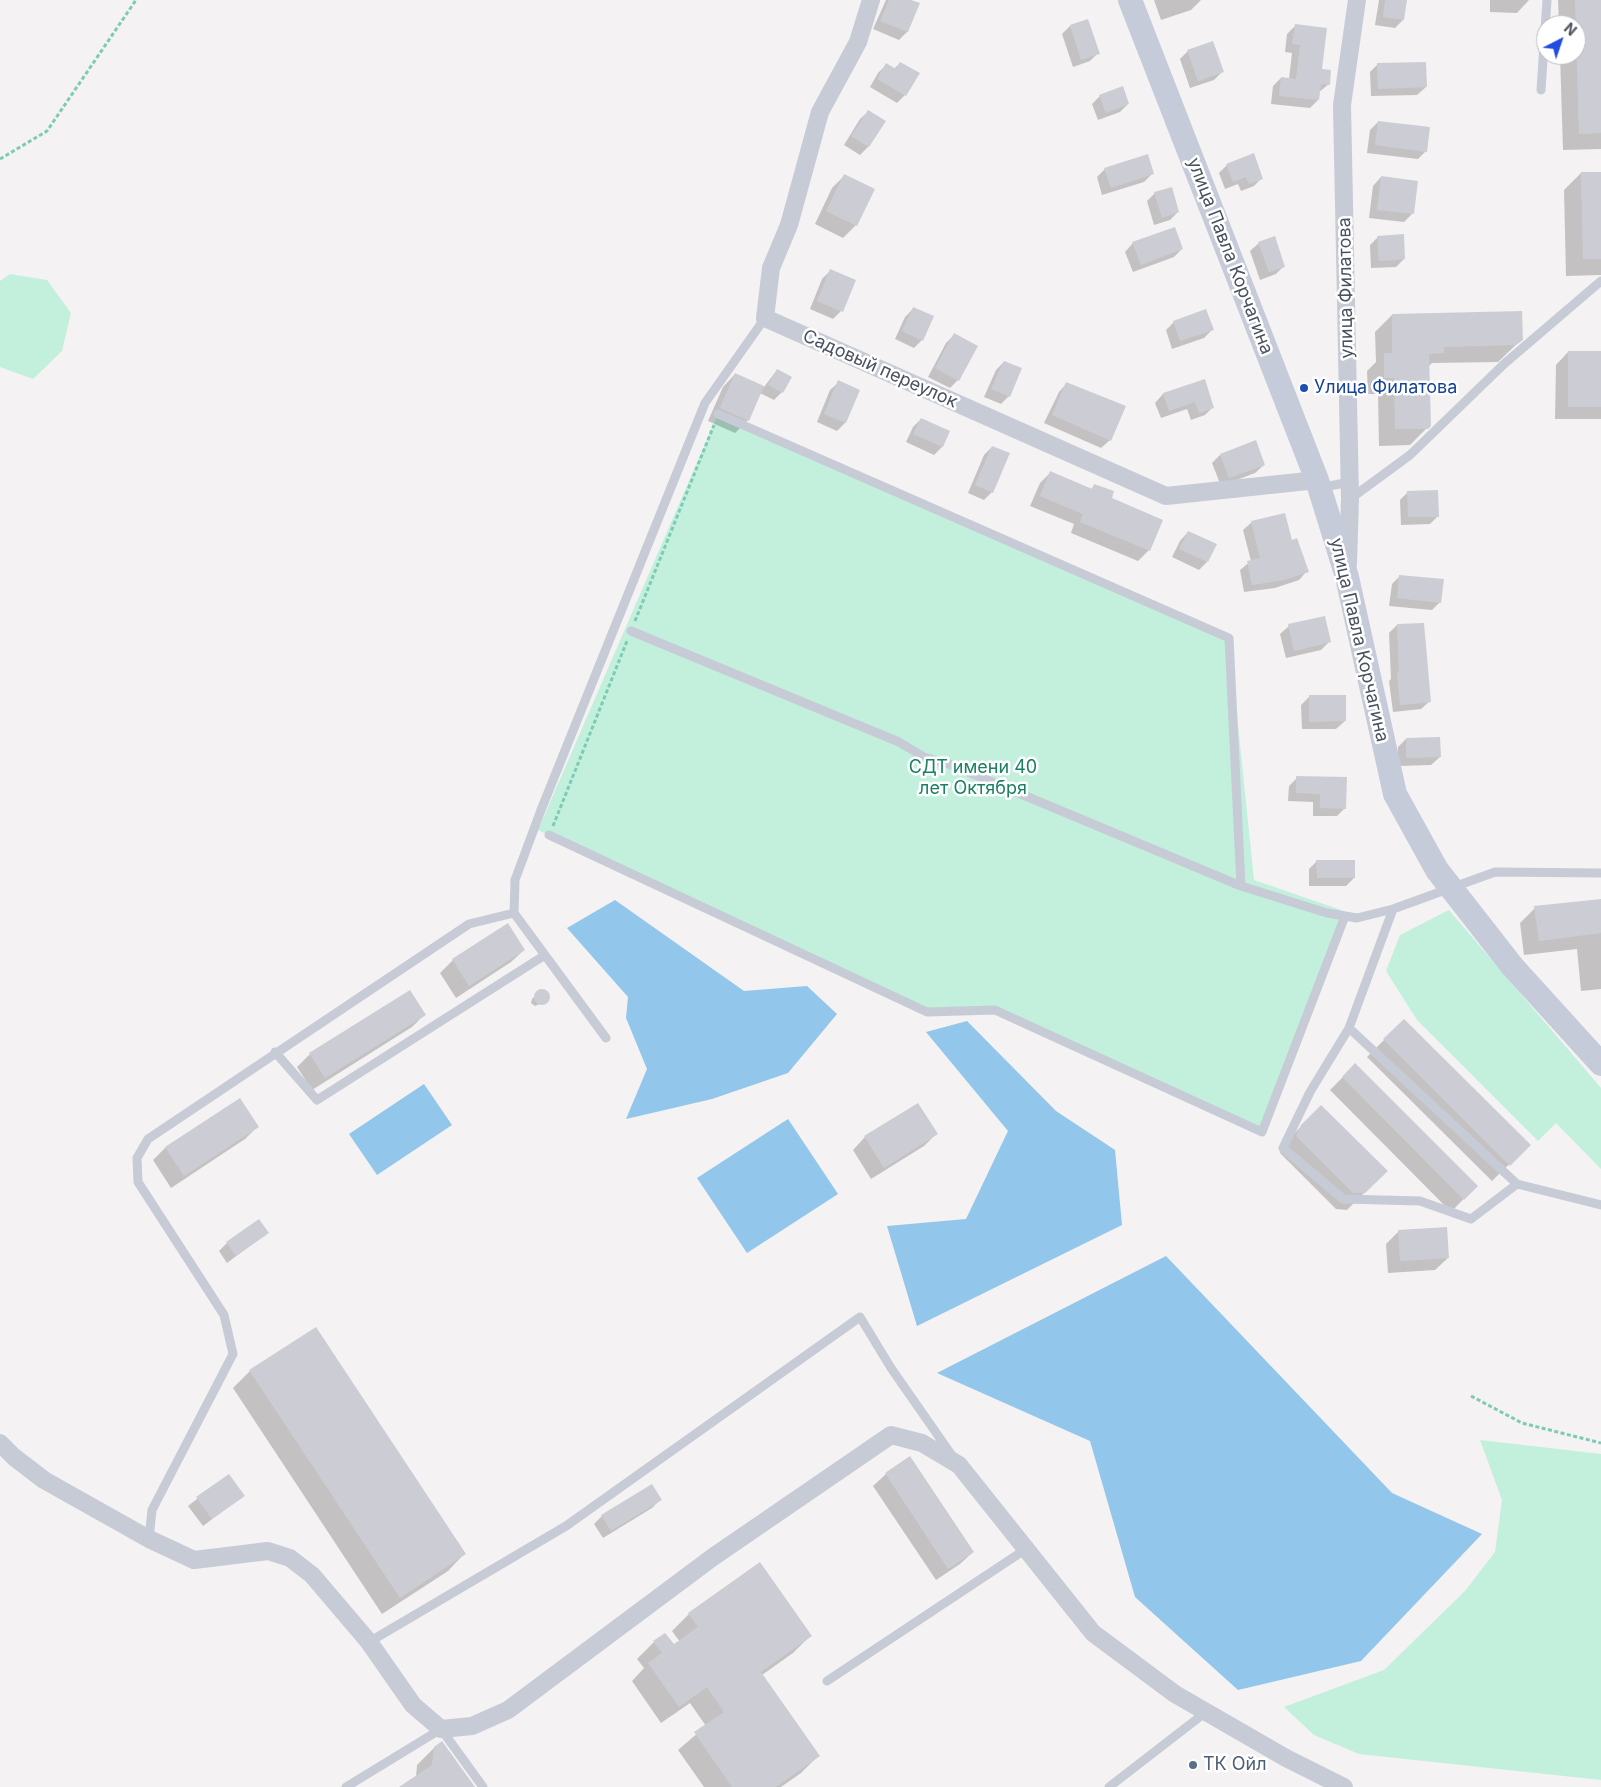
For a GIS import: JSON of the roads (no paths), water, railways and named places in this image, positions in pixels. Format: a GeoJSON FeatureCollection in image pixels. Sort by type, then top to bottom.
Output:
{"type":"FeatureCollection","features":[{"type":"Feature","properties":{"kind":"main road","name":"улица Павла Корчагина"},"geometry":{"type":"LineString","coordinates":[[1130,0],[1318,484],[1347,577],[1395,794],[1437,870],[1512,966],[1601,1064]]}},
{"type":"Feature","properties":{"kind":"street"},"geometry":{"type":"LineString","coordinates":[[765,318],[771,268],[789,225],[820,112],[858,42],[871,0]]}},
{"type":"Feature","properties":{"kind":"street","name":"улица Филатова"},"geometry":{"type":"LineString","coordinates":[[1347,577],[1350,491],[1342,105],[1357,0]]}},
{"type":"Feature","properties":{"kind":"street","name":"Садовый переулок"},"geometry":{"type":"LineString","coordinates":[[765,318],[1166,496],[1318,484]]}},
{"type":"Feature","properties":{"kind":"street"},"geometry":{"type":"LineString","coordinates":[[0,1443],[14,1457],[44,1480],[149,1539],[194,1560],[268,1551],[290,1558],[312,1575],[369,1642],[413,1705],[442,1729],[472,1726],[508,1710],[713,1557],[891,1435],[922,1443],[959,1465],[1093,1633],[1175,1694],[1286,1758],[1344,1787]]}},
{"type":"Feature","properties":{"kind":"lane"},"geometry":{"type":"LineString","coordinates":[[1541,90],[1547,0]]}},
{"type":"Feature","properties":{"kind":"lane"},"geometry":{"type":"LineString","coordinates":[[1318,484],[1350,491],[1410,455],[1504,364],[1601,281]]}},
{"type":"Feature","properties":{"kind":"lane"},"geometry":{"type":"LineString","coordinates":[[606,1038],[514,913],[515,880],[540,810],[705,403],[765,318]]}},
{"type":"Feature","properties":{"kind":"lane"},"geometry":{"type":"LineString","coordinates":[[718,414],[1229,638],[1241,886]]}},
{"type":"Feature","properties":{"kind":"lane"},"geometry":{"type":"LineString","coordinates":[[631,631],[900,742],[924,757],[949,764],[1241,886],[1327,913],[1357,918],[1394,909],[1495,872],[1601,873]]}},
{"type":"Feature","properties":{"kind":"lane"},"geometry":{"type":"LineString","coordinates":[[549,835],[927,1012],[995,1010],[1262,1132],[1345,916]]}},
{"type":"Feature","properties":{"kind":"lane"},"geometry":{"type":"LineString","coordinates":[[1394,909],[1348,1028],[1310,1092],[1283,1148],[1343,1199],[1420,1201],[1471,1219],[1517,1184]]}},
{"type":"Feature","properties":{"kind":"lane"},"geometry":{"type":"LineString","coordinates":[[149,1539],[152,1510],[233,1354],[224,1315],[138,1182],[137,1158],[148,1139],[275,1052],[469,924],[514,913]]}},
{"type":"Feature","properties":{"kind":"lane"},"geometry":{"type":"LineString","coordinates":[[275,1052],[317,1100],[545,955]]}},
{"type":"Feature","properties":{"kind":"lane"},"geometry":{"type":"LineString","coordinates":[[1348,1028],[1517,1184],[1601,1205]]}},
{"type":"Feature","properties":{"kind":"lane"},"geometry":{"type":"LineString","coordinates":[[369,1642],[566,1526],[860,1318],[959,1465]]}},
{"type":"Feature","properties":{"kind":"lane"},"geometry":{"type":"LineString","coordinates":[[827,1681],[1026,1549]]}},
{"type":"Feature","properties":{"kind":"lane"},"geometry":{"type":"LineString","coordinates":[[1109,1787],[1206,1712]]}},
{"type":"Feature","properties":{"kind":"lane"},"geometry":{"type":"LineString","coordinates":[[346,1787],[442,1729],[483,1787]]}},
{"type":"Feature","properties":{"kind":"water"},"geometry":{"type":"Polygon","coordinates":[[[615,900],[744,991],[807,986],[837,1014],[788,1073],[712,1099],[626,1119],[647,1069],[626,1018],[628,997],[567,928],[615,900]]]}},
{"type":"Feature","properties":{"kind":"water"},"geometry":{"type":"Polygon","coordinates":[[[967,1021],[1056,1111],[1115,1150],[1122,1225],[917,1326],[887,1226],[966,1219],[1008,1131],[926,1032],[967,1021]]]}},
{"type":"Feature","properties":{"kind":"water"},"geometry":{"type":"Polygon","coordinates":[[[424,1084],[452,1125],[377,1175],[349,1134],[424,1084]]]}},
{"type":"Feature","properties":{"kind":"water"},"geometry":{"type":"Polygon","coordinates":[[[788,1119],[838,1194],[747,1253],[697,1178],[788,1119]]]}},
{"type":"Feature","properties":{"kind":"water"},"geometry":{"type":"Polygon","coordinates":[[[1166,1256],[1392,1493],[1482,1534],[1361,1661],[1238,1690],[1135,1597],[1090,1441],[937,1373],[1166,1256]]]}},
{"type":"Feature","properties":{"kind":"place","name":"Улица Филатова"},"geometry":{"type":"Point","coordinates":[1304,388]}},
{"type":"Feature","properties":{"kind":"place","name":"ТК Ойл"},"geometry":{"type":"Point","coordinates":[1193,1765]}},
{"type":"Feature","properties":{"kind":"park label","name":"СДТ имени 40 лет Октября"},"geometry":{"type":"Point","coordinates":[973,778]}}]}
